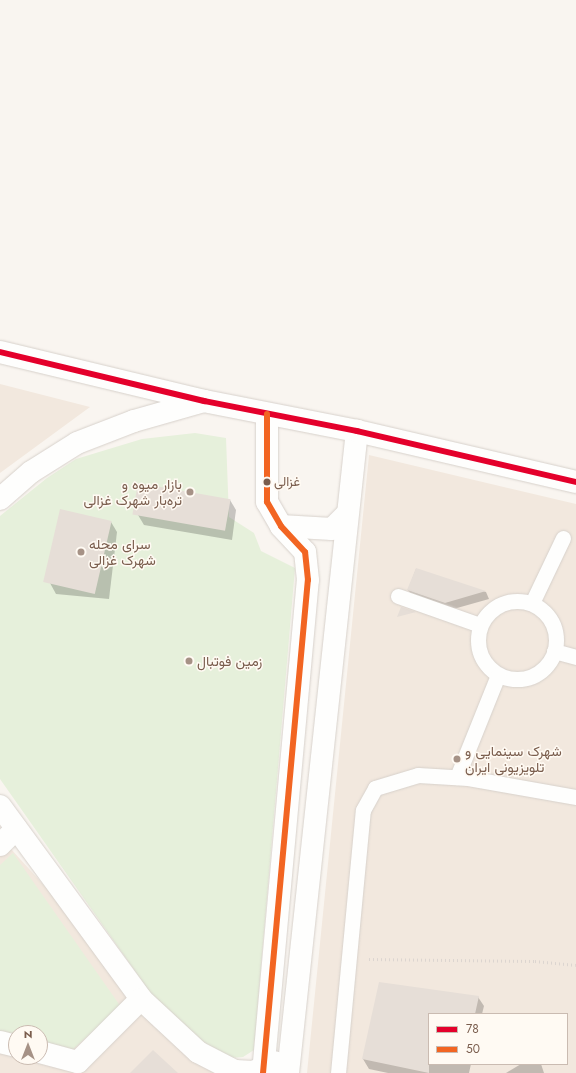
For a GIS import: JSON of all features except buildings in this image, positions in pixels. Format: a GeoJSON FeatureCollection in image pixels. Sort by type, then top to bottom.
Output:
{"type":"FeatureCollection","features":[{"type":"Feature","properties":{"kind":"street"},"geometry":{"type":"LineString","coordinates":[[0,352],[204,401],[357,431],[576,482]]}},
{"type":"Feature","properties":{"kind":"street"},"geometry":{"type":"LineString","coordinates":[[0,499],[31,472],[77,443],[134,421],[204,401]]}},
{"type":"Feature","properties":{"kind":"street"},"geometry":{"type":"LineString","coordinates":[[263,1070],[308,580],[305,552],[281,526],[267,502],[267,414]]}},
{"type":"Feature","properties":{"kind":"street"},"geometry":{"type":"LineString","coordinates":[[0,806],[141,999],[198,1052],[221,1066],[252,1072],[289,1064],[346,515],[357,431]]}},
{"type":"Feature","properties":{"kind":"street"},"geometry":{"type":"LineString","coordinates":[[281,526],[332,529],[346,515]]}},
{"type":"Feature","properties":{"kind":"street"},"geometry":{"type":"LineString","coordinates":[[299,676],[329,675]]}},
{"type":"Feature","properties":{"kind":"street"},"geometry":{"type":"LineString","coordinates":[[0,845],[16,829]]}},
{"type":"Feature","properties":{"kind":"street"},"geometry":{"type":"LineString","coordinates":[[48,1054],[78,1062],[141,999]]}},
{"type":"Feature","properties":{"kind":"lane"},"geometry":{"type":"LineString","coordinates":[[532,603],[563,538]]}},
{"type":"Feature","properties":{"kind":"lane"},"geometry":{"type":"LineString","coordinates":[[398,596],[480,625]]}},
{"type":"Feature","properties":{"kind":"lane"},"geometry":{"type":"LineString","coordinates":[[507,601],[532,603],[550,619],[555,631],[554,651],[545,668],[534,676],[520,679],[498,675],[484,663],[478,650],[480,625],[496,606],[507,601]]}},
{"type":"Feature","properties":{"kind":"lane"},"geometry":{"type":"LineString","coordinates":[[554,651],[576,657]]}},
{"type":"Feature","properties":{"kind":"lane"},"geometry":{"type":"LineString","coordinates":[[457,777],[498,675]]}},
{"type":"Feature","properties":{"kind":"lane"},"geometry":{"type":"LineString","coordinates":[[338,1073],[363,810],[375,788],[418,774],[457,777],[576,796]]}},
{"type":"Feature","properties":{"kind":"path"},"geometry":{"type":"LineString","coordinates":[[348,959],[535,961],[576,965]]}},
{"type":"Feature","properties":{"kind":"shaded area"},"geometry":{"type":"Polygon","coordinates":[[[0,384],[90,407],[0,473],[0,384]]]}},
{"type":"Feature","properties":{"kind":"shaded area","name":"شهرک سینمایی و تلویزیونی ایران"},"geometry":{"type":"Polygon","coordinates":[[[369,455],[576,504],[576,1073],[307,1073],[369,455]]]}},
{"type":"Feature","properties":{"kind":"shaded area"},"geometry":{"type":"Polygon","coordinates":[[[0,837],[215,1073],[0,1073],[0,837]]]}},
{"type":"Feature","properties":{"kind":"green space"},"geometry":{"type":"Polygon","coordinates":[[[195,433],[226,438],[229,517],[254,533],[261,551],[295,568],[254,1050],[243,1057],[230,1058],[212,1052],[151,994],[0,779],[0,516],[47,478],[76,459],[142,439],[195,433]]]}},
{"type":"Feature","properties":{"kind":"green space"},"geometry":{"type":"Polygon","coordinates":[[[13,853],[121,1007],[70,1052],[48,1045],[48,1025],[8,1025],[8,1034],[0,1032],[0,865],[13,853]]]}},
{"type":"Feature","properties":{"kind":"transit line","name":"78"},"geometry":{"type":"LineString","coordinates":[[0,352],[204,401],[357,431],[576,482]]}},
{"type":"Feature","properties":{"kind":"transit line","name":"50"},"geometry":{"type":"LineString","coordinates":[[263,1073],[308,580],[305,552],[281,526],[267,502],[267,414]]}},
{"type":"Feature","properties":{"kind":"place","name":"غزالی"},"geometry":{"type":"Point","coordinates":[267,482]}},
{"type":"Feature","properties":{"kind":"place","name":"بازار میوه و تره‌بار شهرک غزالی"},"geometry":{"type":"Point","coordinates":[190,492]}},
{"type":"Feature","properties":{"kind":"place","name":"سرای محله شهرک غزالی"},"geometry":{"type":"Point","coordinates":[81,552]}},
{"type":"Feature","properties":{"kind":"place","name":"زمین فوتبال"},"geometry":{"type":"Point","coordinates":[189,661]}},
{"type":"Feature","properties":{"kind":"place","name":"شهرک سینمایی و تلویزیونی ایران"},"geometry":{"type":"Point","coordinates":[457,759]}}]}
